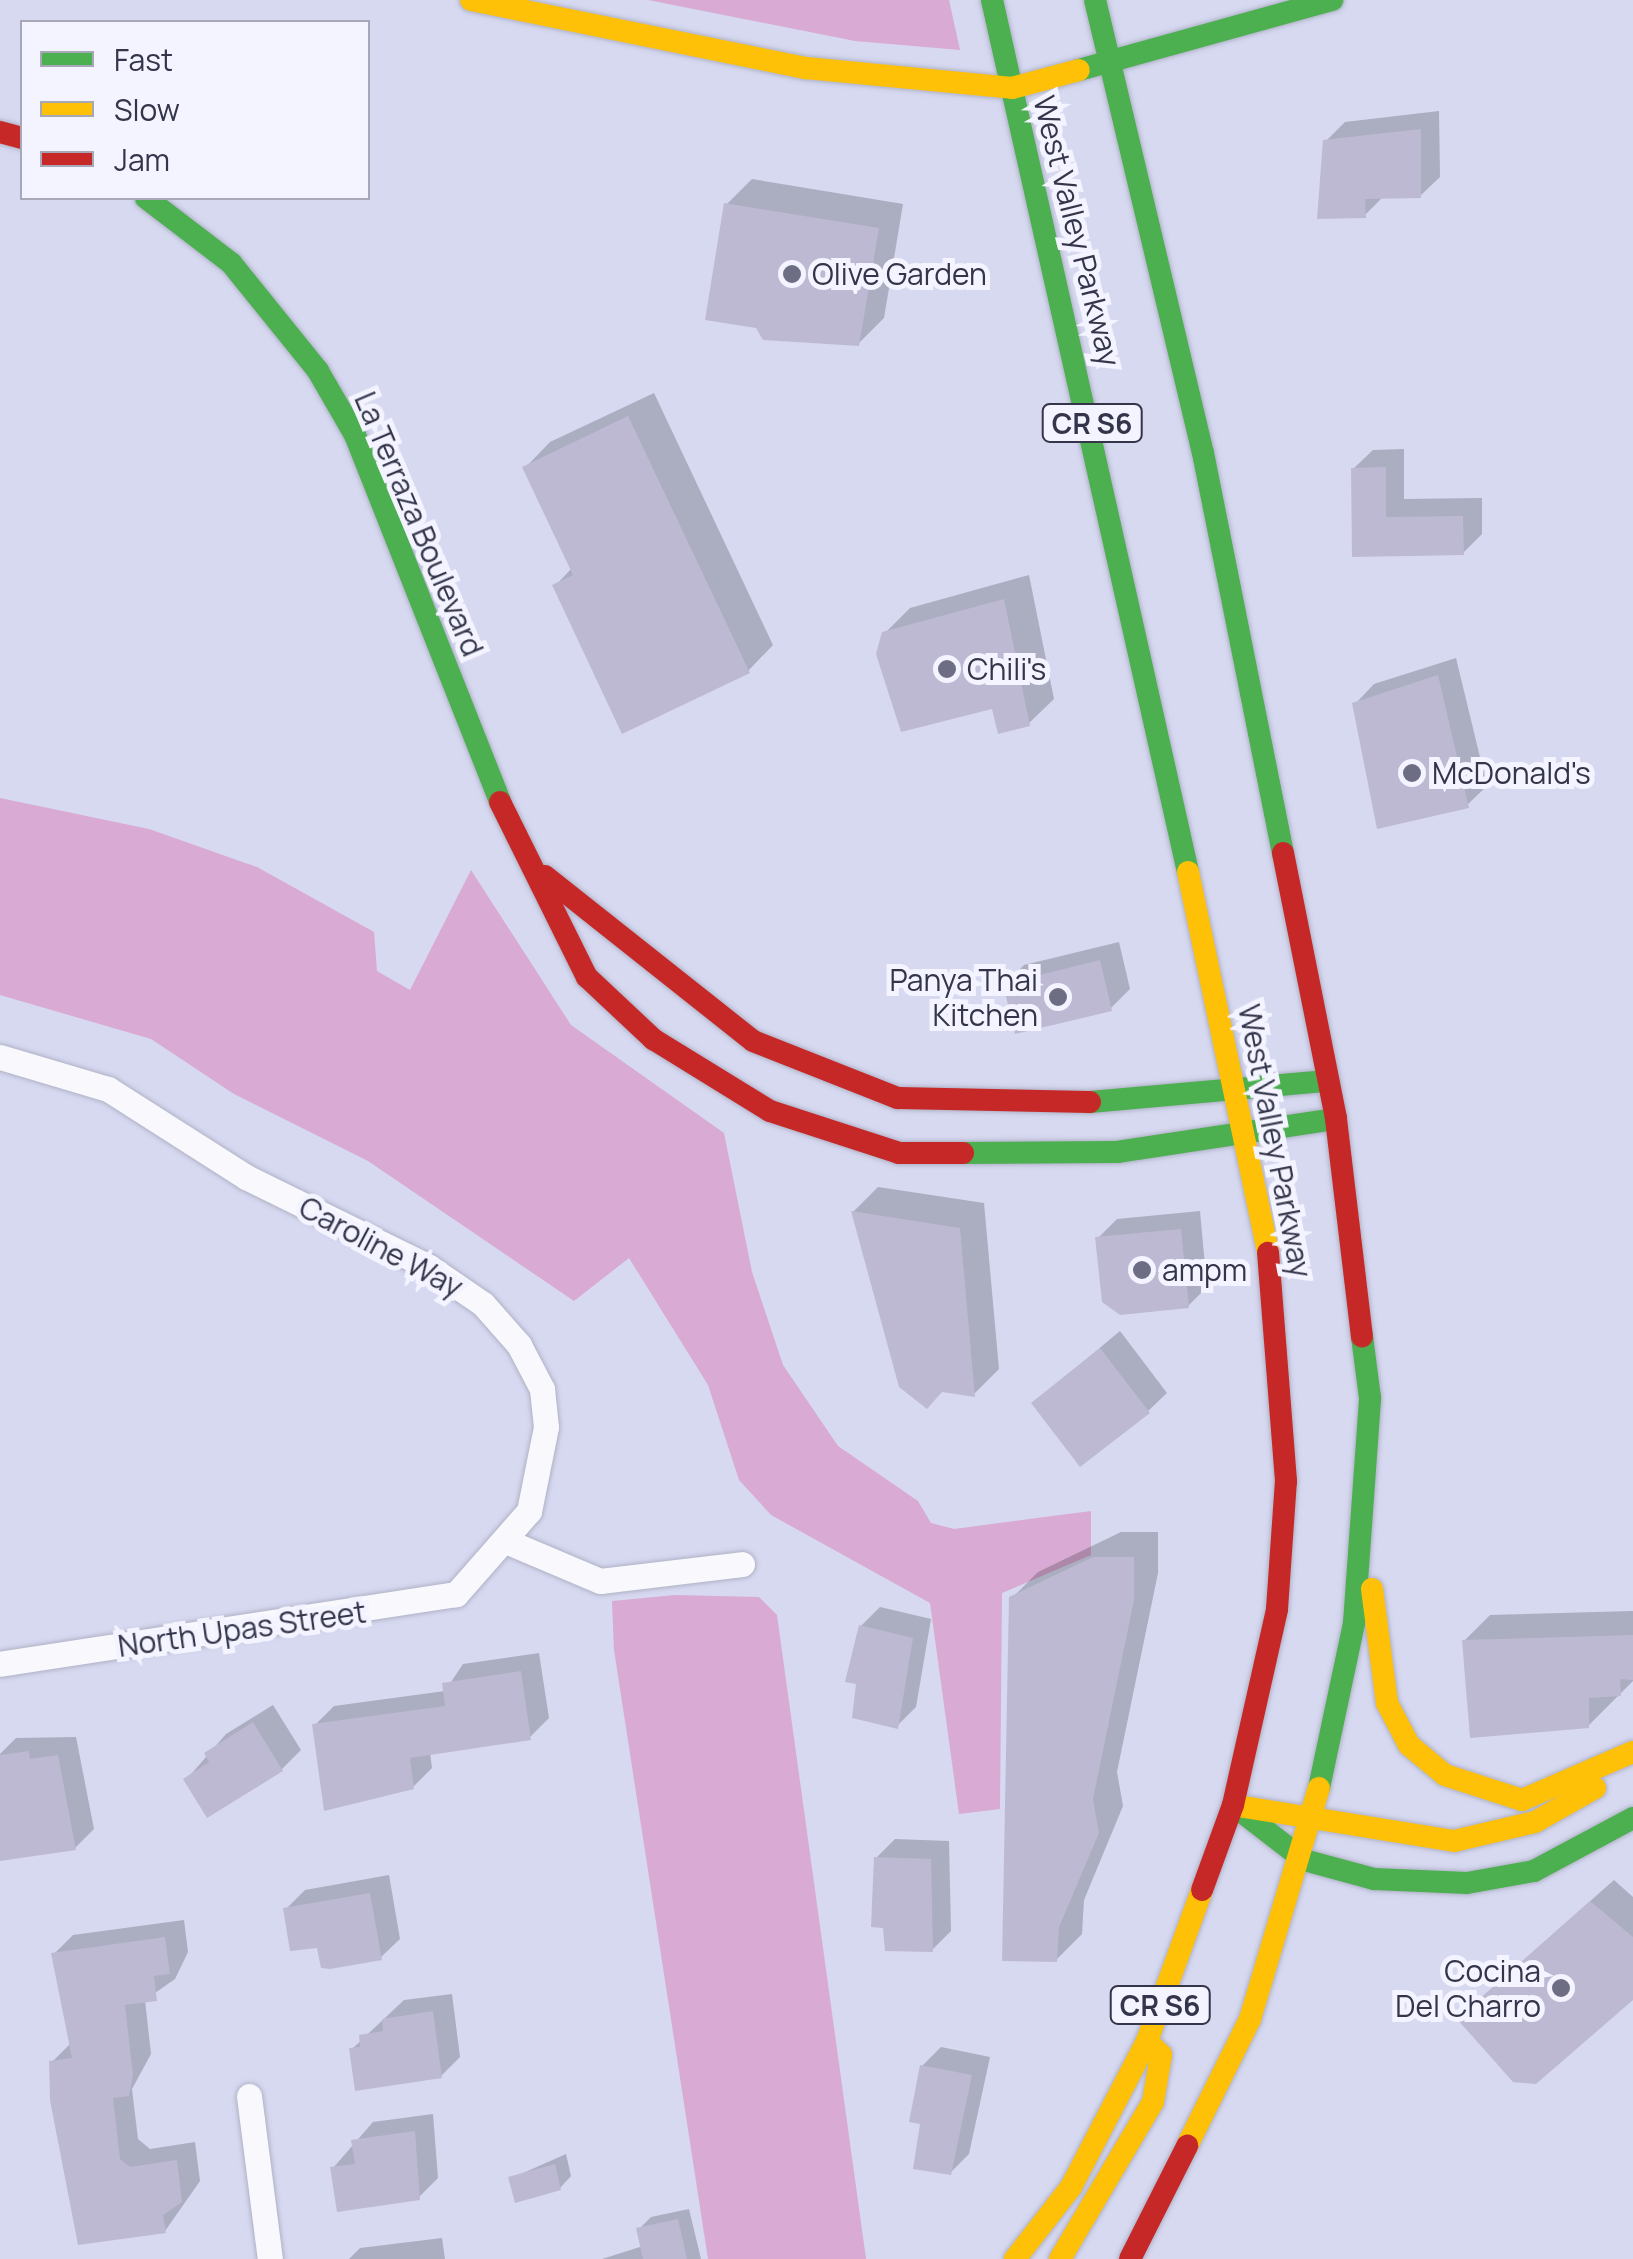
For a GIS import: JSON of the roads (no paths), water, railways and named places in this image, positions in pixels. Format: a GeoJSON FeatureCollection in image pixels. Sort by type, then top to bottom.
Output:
{"type":"FeatureCollection","features":[{"type":"Feature","properties":{"kind":"main road"},"geometry":{"type":"LineString","coordinates":[[472,0],[806,68],[1012,88],[1109,58],[1332,0]]}},
{"type":"Feature","properties":{"kind":"main road","name":"West Valley Parkway"},"geometry":{"type":"LineString","coordinates":[[992,0],[1240,1095],[1280,1346],[1286,1481],[1277,1610],[1233,1805],[1147,2041],[1071,2187],[1015,2259]]}},
{"type":"Feature","properties":{"kind":"main road","name":"West Valley Parkway"},"geometry":{"type":"LineString","coordinates":[[1095,0],[1203,453],[1336,1119],[1370,1398],[1363,1520],[1338,1730],[1304,1860],[1250,2019],[1130,2259]]}},
{"type":"Feature","properties":{"kind":"main road","name":"La Terraza Boulevard"},"geometry":{"type":"LineString","coordinates":[[149,200],[231,263],[318,371],[355,435],[503,808],[538,871],[587,977],[606,998],[680,1059],[801,1124],[918,1154],[1040,1156],[1248,1137],[1336,1119]]}},
{"type":"Feature","properties":{"kind":"main road","name":"La Terraza Boulevard"},"geometry":{"type":"LineString","coordinates":[[538,871],[693,1001],[835,1078],[956,1105],[1240,1095],[1327,1081]]}},
{"type":"Feature","properties":{"kind":"main road"},"geometry":{"type":"LineString","coordinates":[[1363,1520],[1387,1703],[1430,1764],[1481,1793],[1522,1800],[1566,1789],[1633,1752]]}},
{"type":"Feature","properties":{"kind":"main road"},"geometry":{"type":"LineString","coordinates":[[1233,1805],[1419,1841],[1476,1838],[1564,1808],[1633,1752]]}},
{"type":"Feature","properties":{"kind":"main road"},"geometry":{"type":"LineString","coordinates":[[1233,1805],[1304,1860],[1374,1879],[1467,1883],[1534,1870],[1633,1818]]}},
{"type":"Feature","properties":{"kind":"main road"},"geometry":{"type":"LineString","coordinates":[[1060,2259],[1154,2102],[1161,2055],[1147,2041]]}},
{"type":"Feature","properties":{"kind":"street","name":"Caroline Way"},"geometry":{"type":"LineString","coordinates":[[0,1057],[108,1089],[246,1177],[363,1231],[484,1304],[542,1389],[546,1427],[529,1511],[477,1578]]}},
{"type":"Feature","properties":{"kind":"street"},"geometry":{"type":"LineString","coordinates":[[508,1542],[600,1581],[742,1564]]}},
{"type":"Feature","properties":{"kind":"street","name":"North Upas Street"},"geometry":{"type":"LineString","coordinates":[[0,1664],[434,1601],[477,1578]]}},
{"type":"Feature","properties":{"kind":"street"},"geometry":{"type":"LineString","coordinates":[[249,2096],[270,2259]]}},
{"type":"Feature","properties":{"kind":"place","name":"Olive Garden"},"geometry":{"type":"Point","coordinates":[792,274]}},
{"type":"Feature","properties":{"kind":"place","name":"Chili's"},"geometry":{"type":"Point","coordinates":[947,669]}},
{"type":"Feature","properties":{"kind":"place","name":"McDonald's"},"geometry":{"type":"Point","coordinates":[1412,773]}},
{"type":"Feature","properties":{"kind":"place","name":"Panya Thai Kitchen"},"geometry":{"type":"Point","coordinates":[1058,997]}},
{"type":"Feature","properties":{"kind":"place","name":"ampm"},"geometry":{"type":"Point","coordinates":[1142,1270]}},
{"type":"Feature","properties":{"kind":"place","name":"Cocina Del Charro"},"geometry":{"type":"Point","coordinates":[1561,1988]}}]}
